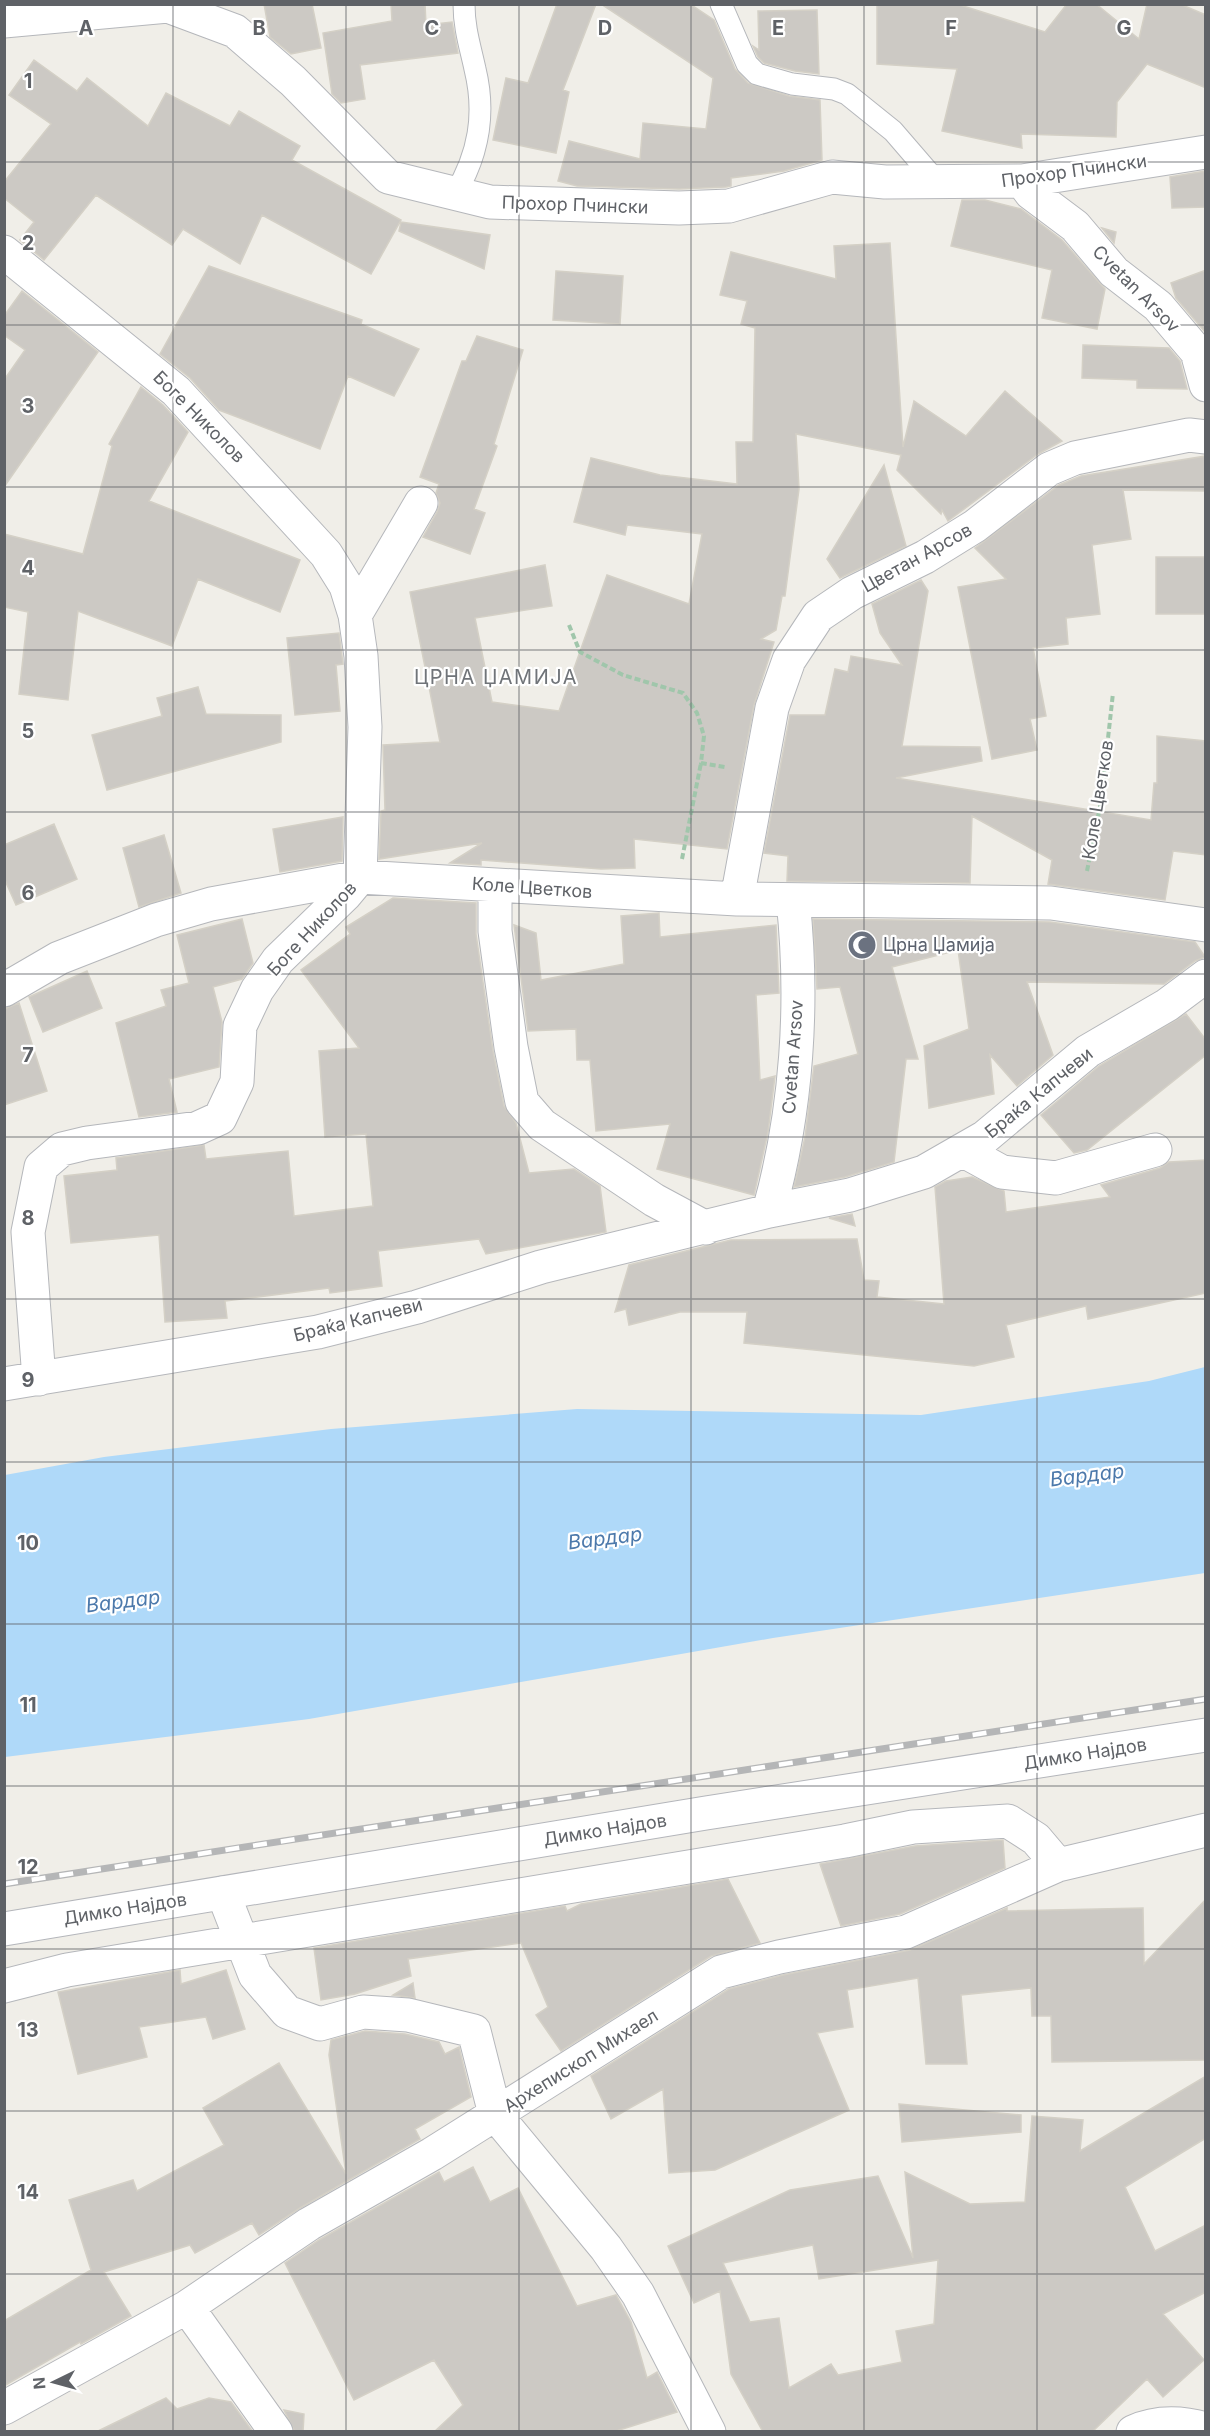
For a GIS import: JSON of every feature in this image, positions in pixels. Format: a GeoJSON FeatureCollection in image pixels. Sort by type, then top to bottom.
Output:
{"type":"FeatureCollection","features":[{"type":"Feature","properties":{"kind":"street","name":"Прохор Пчински"},"geometry":{"type":"LineString","coordinates":[[4,21],[168,5],[235,31],[293,81],[388,177],[490,202],[679,208],[729,206],[832,177],[937,182],[1022,181],[1206,152]]}},
{"type":"Feature","properties":{"kind":"street","name":"Cvetan Arsov"},"geometry":{"type":"LineString","coordinates":[[1022,181],[1031,193],[1075,226],[1114,272],[1158,306],[1197,352],[1206,385]]}},
{"type":"Feature","properties":{"kind":"street","name":"Боге Николов"},"geometry":{"type":"LineString","coordinates":[[4,252],[176,391],[257,475],[291,518],[326,554],[346,586],[356,615],[365,727],[360,877],[345,895],[278,960],[257,990],[240,1026],[237,1082],[220,1118],[198,1128],[110,1139],[62,1149],[41,1167],[28,1232],[39,1379]]}},
{"type":"Feature","properties":{"kind":"street","name":"Цветан Арсов"},"geometry":{"type":"LineString","coordinates":[[737,898],[758,772],[772,708],[789,660],[818,616],[852,593],[925,557],[975,526],[1050,469],[1075,458],[1189,435],[1206,437]]}},
{"type":"Feature","properties":{"kind":"street"},"geometry":{"type":"LineString","coordinates":[[356,615],[421,503]]}},
{"type":"Feature","properties":{"kind":"street","name":"Коле Цветков"},"geometry":{"type":"LineString","coordinates":[[4,990],[59,958],[156,920],[211,904],[360,877],[675,896],[1039,903],[1206,925]]}},
{"type":"Feature","properties":{"kind":"street"},"geometry":{"type":"LineString","coordinates":[[495,886],[495,931],[511,1047],[522,1102],[542,1125],[654,1200],[706,1228]]}},
{"type":"Feature","properties":{"kind":"street","name":"Cvetan Arsov"},"geometry":{"type":"LineString","coordinates":[[770,1211],[783,1162],[794,1075],[798,946],[793,900]]}},
{"type":"Feature","properties":{"kind":"street","name":"Браќа Капчеви"},"geometry":{"type":"LineString","coordinates":[[4,1384],[318,1332],[417,1307],[541,1267],[770,1211],[850,1195],[924,1172],[985,1137],[1088,1051],[1167,1005],[1206,976]]}},
{"type":"Feature","properties":{"kind":"street","name":"Браќа Капчеви"},"geometry":{"type":"LineString","coordinates":[[962,1150],[1002,1172],[1056,1178],[1155,1150]]}},
{"type":"Feature","properties":{"kind":"street","name":"Димко Најдов"},"geometry":{"type":"LineString","coordinates":[[4,1929],[706,1813],[1206,1735]]}},
{"type":"Feature","properties":{"kind":"street"},"geometry":{"type":"LineString","coordinates":[[4,1986],[67,1970],[845,1841],[913,1827],[1008,1821],[1036,1839],[1058,1865]]}},
{"type":"Feature","properties":{"kind":"street","name":"Архепископ Михаел"},"geometry":{"type":"LineString","coordinates":[[4,2408],[187,2307],[309,2223],[432,2154],[721,1972],[779,1957],[906,1932],[1058,1865],[1206,1830]]}},
{"type":"Feature","properties":{"kind":"street"},"geometry":{"type":"LineString","coordinates":[[223,1893],[255,1975],[287,2012],[320,2024],[363,2012],[408,2015],[474,2031],[495,2114],[606,2248],[638,2294],[709,2432]]}},
{"type":"Feature","properties":{"kind":"street"},"geometry":{"type":"LineString","coordinates":[[187,2307],[276,2432]]}},
{"type":"Feature","properties":{"kind":"street"},"geometry":{"type":"LineString","coordinates":[[1133,2432],[1152,2423],[1206,2429]]}},
{"type":"Feature","properties":{"kind":"lane"},"geometry":{"type":"LineString","coordinates":[[455,194],[470,168],[482,113],[475,70],[464,28],[464,4]]}},
{"type":"Feature","properties":{"kind":"lane"},"geometry":{"type":"LineString","coordinates":[[722,4],[747,64],[757,74],[792,84],[834,89],[847,94],[893,131],[937,182]]}},
{"type":"Feature","properties":{"kind":"path"},"geometry":{"type":"LineString","coordinates":[[569,625],[580,652],[623,675],[682,693],[697,713],[704,736],[701,763],[675,896]]}},
{"type":"Feature","properties":{"kind":"path","name":"Коле Цветков"},"geometry":{"type":"LineString","coordinates":[[1079,907],[1101,802],[1113,693]]}},
{"type":"Feature","properties":{"kind":"path"},"geometry":{"type":"LineString","coordinates":[[701,763],[758,772]]}},
{"type":"Feature","properties":{"kind":"water","name":"Вардар"},"geometry":{"type":"Polygon","coordinates":[[[1205,1367],[1205,1573],[773,1638],[309,1719],[5,1757],[5,1475],[104,1457],[331,1429],[577,1409],[921,1415],[1149,1381],[1205,1367]]]}},
{"type":"Feature","properties":{"kind":"building"},"geometry":{"type":"Polygon","coordinates":[[[264,4],[312,4],[321,48],[291,54],[270,37],[264,4]]]}},
{"type":"Feature","properties":{"kind":"building"},"geometry":{"type":"Polygon","coordinates":[[[391,4],[425,4],[426,25],[452,22],[458,53],[360,65],[365,99],[341,103],[332,94],[323,33],[392,21],[391,4]]]}},
{"type":"Feature","properties":{"kind":"building"},"geometry":{"type":"Polygon","coordinates":[[[557,4],[596,4],[563,90],[569,92],[556,153],[493,140],[506,78],[528,83],[557,4]]]}},
{"type":"Feature","properties":{"kind":"building"},"geometry":{"type":"Polygon","coordinates":[[[601,4],[690,4],[714,20],[735,69],[748,83],[789,96],[820,100],[822,160],[784,171],[731,178],[731,186],[726,187],[679,189],[577,186],[558,181],[569,141],[640,159],[643,123],[706,129],[713,78],[601,4]]]}},
{"type":"Feature","properties":{"kind":"building"},"geometry":{"type":"Polygon","coordinates":[[[877,4],[957,4],[1045,32],[1067,4],[1096,4],[1139,39],[1147,4],[1180,4],[1206,15],[1206,88],[1147,64],[1117,102],[1116,137],[1021,134],[1022,148],[942,131],[957,69],[877,64],[877,4]]]}},
{"type":"Feature","properties":{"kind":"building"},"geometry":{"type":"Polygon","coordinates":[[[817,10],[819,74],[764,63],[758,57],[753,46],[759,50],[758,11],[817,10]]]}},
{"type":"Feature","properties":{"kind":"building"},"geometry":{"type":"Polygon","coordinates":[[[34,60],[77,91],[87,78],[148,126],[166,93],[230,126],[239,111],[300,146],[292,160],[401,220],[371,274],[262,215],[240,264],[183,229],[172,245],[96,195],[44,260],[20,240],[34,222],[4,198],[4,182],[51,124],[9,95],[34,60]]]}},
{"type":"Feature","properties":{"kind":"building"},"geometry":{"type":"Polygon","coordinates":[[[1206,171],[1206,207],[1172,208],[1170,177],[1206,171]]]}},
{"type":"Feature","properties":{"kind":"building"},"geometry":{"type":"Polygon","coordinates":[[[962,200],[985,200],[1021,209],[1062,240],[1105,289],[1097,329],[1042,318],[1052,270],[951,246],[962,200]]]}},
{"type":"Feature","properties":{"kind":"building"},"geometry":{"type":"Polygon","coordinates":[[[401,222],[490,235],[484,269],[399,231],[401,222]]]}},
{"type":"Feature","properties":{"kind":"building"},"geometry":{"type":"Polygon","coordinates":[[[1102,228],[1116,232],[1114,243],[1102,228]]]}},
{"type":"Feature","properties":{"kind":"building"},"geometry":{"type":"Polygon","coordinates":[[[890,243],[903,447],[914,401],[966,436],[1005,391],[1062,441],[1038,454],[948,521],[942,510],[941,514],[897,470],[901,455],[796,434],[799,489],[785,596],[782,596],[776,630],[761,639],[774,642],[754,705],[727,849],[634,839],[635,868],[601,869],[481,860],[481,865],[450,863],[482,843],[379,859],[381,811],[385,810],[383,745],[440,742],[410,592],[545,565],[552,606],[475,618],[492,702],[559,711],[607,575],[689,604],[702,534],[627,525],[625,535],[574,522],[591,458],[660,475],[737,484],[736,442],[753,442],[755,328],[741,324],[747,301],[720,295],[731,252],[836,279],[834,246],[890,243]]]}},
{"type":"Feature","properties":{"kind":"building"},"geometry":{"type":"Polygon","coordinates":[[[209,266],[362,320],[361,324],[419,349],[394,396],[348,376],[320,449],[219,410],[190,378],[160,354],[209,266]]]}},
{"type":"Feature","properties":{"kind":"building"},"geometry":{"type":"Polygon","coordinates":[[[1206,270],[1206,333],[1176,298],[1171,283],[1206,270]]]}},
{"type":"Feature","properties":{"kind":"building"},"geometry":{"type":"Polygon","coordinates":[[[556,271],[623,276],[620,324],[553,320],[556,271]]]}},
{"type":"Feature","properties":{"kind":"building"},"geometry":{"type":"Polygon","coordinates":[[[22,291],[98,352],[4,487],[4,380],[25,350],[4,335],[4,316],[22,291]]]}},
{"type":"Feature","properties":{"kind":"building"},"geometry":{"type":"Polygon","coordinates":[[[477,336],[523,350],[494,444],[497,446],[474,509],[485,513],[470,554],[423,537],[440,503],[436,493],[439,484],[420,477],[462,361],[466,361],[477,336]]]}},
{"type":"Feature","properties":{"kind":"building"},"geometry":{"type":"Polygon","coordinates":[[[1083,345],[1169,348],[1180,361],[1187,389],[1137,388],[1137,380],[1082,378],[1083,345]]]}},
{"type":"Feature","properties":{"kind":"building"},"geometry":{"type":"Polygon","coordinates":[[[141,387],[163,405],[188,432],[149,501],[300,560],[280,612],[198,579],[172,646],[78,611],[68,700],[19,694],[28,612],[4,607],[4,534],[83,554],[112,446],[109,444],[141,387]]]}},
{"type":"Feature","properties":{"kind":"building"},"geometry":{"type":"Polygon","coordinates":[[[1206,456],[1206,491],[1123,490],[1131,539],[1092,545],[1100,614],[1066,618],[1068,644],[1033,648],[1046,716],[1030,719],[1037,750],[992,759],[958,587],[1006,579],[975,548],[1059,485],[1081,476],[1206,456]]]}},
{"type":"Feature","properties":{"kind":"building"},"geometry":{"type":"Polygon","coordinates":[[[884,465],[906,546],[840,578],[827,559],[884,465]]]}},
{"type":"Feature","properties":{"kind":"building"},"geometry":{"type":"Polygon","coordinates":[[[1156,557],[1206,557],[1206,614],[1156,614],[1156,557]]]}},
{"type":"Feature","properties":{"kind":"building"},"geometry":{"type":"Polygon","coordinates":[[[921,580],[928,591],[902,746],[980,747],[982,761],[896,778],[1151,820],[1154,783],[1157,783],[1157,736],[1206,741],[1206,855],[1173,851],[1165,900],[1048,884],[1052,860],[972,816],[970,883],[787,881],[788,856],[764,853],[790,715],[825,715],[835,669],[848,672],[851,656],[902,665],[880,633],[872,604],[921,580]]]}},
{"type":"Feature","properties":{"kind":"building"},"geometry":{"type":"Polygon","coordinates":[[[339,633],[343,664],[336,665],[340,711],[295,715],[287,638],[339,633]]]}},
{"type":"Feature","properties":{"kind":"building"},"geometry":{"type":"Polygon","coordinates":[[[198,687],[206,714],[281,715],[281,742],[107,790],[92,735],[162,716],[157,698],[198,687]]]}},
{"type":"Feature","properties":{"kind":"building"},"geometry":{"type":"Polygon","coordinates":[[[343,817],[342,861],[280,872],[273,829],[343,817]]]}},
{"type":"Feature","properties":{"kind":"building"},"geometry":{"type":"Polygon","coordinates":[[[54,824],[77,879],[16,905],[4,878],[4,845],[54,824]]]}},
{"type":"Feature","properties":{"kind":"building"},"geometry":{"type":"Polygon","coordinates":[[[164,835],[181,893],[139,907],[123,848],[164,835]]]}},
{"type":"Feature","properties":{"kind":"building"},"geometry":{"type":"Polygon","coordinates":[[[393,898],[476,903],[476,934],[493,1051],[504,1106],[516,1123],[529,1173],[574,1169],[600,1186],[606,1232],[486,1254],[479,1239],[378,1251],[382,1286],[330,1293],[329,1288],[225,1301],[227,1318],[165,1322],[159,1235],[71,1243],[64,1176],[117,1170],[116,1158],[204,1145],[206,1159],[288,1151],[294,1216],[373,1206],[366,1134],[325,1137],[319,1051],[359,1048],[301,970],[350,934],[346,927],[393,898]]]}},
{"type":"Feature","properties":{"kind":"building"},"geometry":{"type":"Polygon","coordinates":[[[659,913],[660,937],[776,925],[779,993],[756,995],[760,1080],[775,1076],[768,1132],[754,1195],[657,1169],[670,1124],[596,1131],[590,1060],[577,1060],[576,1029],[528,1031],[514,925],[536,933],[541,980],[624,964],[621,916],[659,913]]]}},
{"type":"Feature","properties":{"kind":"building"},"geometry":{"type":"Polygon","coordinates":[[[242,919],[253,963],[242,979],[213,987],[222,1022],[219,1067],[169,1079],[177,1112],[139,1117],[116,1023],[166,1006],[161,990],[189,983],[177,935],[242,919]]]}},
{"type":"Feature","properties":{"kind":"building"},"geometry":{"type":"Polygon","coordinates":[[[813,919],[1050,922],[1195,942],[1205,957],[1195,961],[1164,984],[1027,982],[1053,1055],[1017,1086],[990,1055],[994,1094],[929,1108],[924,1046],[969,1029],[958,950],[892,967],[918,1059],[906,1059],[894,1162],[845,1177],[794,1187],[805,1137],[814,1066],[858,1054],[840,987],[817,989],[813,919]]]}},
{"type":"Feature","properties":{"kind":"building"},"geometry":{"type":"Polygon","coordinates":[[[87,971],[102,1008],[43,1032],[29,997],[87,971]]]}},
{"type":"Feature","properties":{"kind":"building"},"geometry":{"type":"Polygon","coordinates":[[[19,1003],[47,1091],[4,1105],[4,1009],[19,1003]]]}},
{"type":"Feature","properties":{"kind":"building"},"geometry":{"type":"Polygon","coordinates":[[[1186,1014],[1206,1040],[1206,1055],[1087,1150],[1074,1153],[1041,1115],[1099,1066],[1186,1014]]]}},
{"type":"Feature","properties":{"kind":"building"},"geometry":{"type":"Polygon","coordinates":[[[1206,1160],[1206,1293],[1088,1319],[1086,1306],[1006,1325],[1014,1357],[974,1366],[744,1343],[747,1312],[680,1312],[629,1325],[626,1309],[615,1312],[629,1265],[731,1240],[857,1239],[864,1280],[879,1281],[877,1297],[944,1304],[935,1187],[946,1181],[972,1177],[1004,1191],[1006,1212],[1110,1197],[1101,1185],[1160,1168],[1169,1162],[1206,1160]]]}},
{"type":"Feature","properties":{"kind":"building"},"geometry":{"type":"Polygon","coordinates":[[[852,1214],[855,1226],[829,1218],[852,1214]]]}},
{"type":"Feature","properties":{"kind":"building"},"geometry":{"type":"Polygon","coordinates":[[[1003,1840],[1005,1868],[900,1914],[841,1926],[820,1864],[915,1846],[1003,1840]]]}},
{"type":"Feature","properties":{"kind":"building"},"geometry":{"type":"Polygon","coordinates":[[[728,1879],[760,1943],[711,1956],[561,2051],[536,2015],[548,2007],[521,1943],[408,1959],[411,1976],[355,1994],[321,2000],[314,1948],[565,1906],[567,1911],[581,1904],[728,1879]]]}},
{"type":"Feature","properties":{"kind":"building"},"geometry":{"type":"Polygon","coordinates":[[[1206,1899],[1206,2060],[1052,2062],[1051,2016],[1032,2016],[1031,1988],[961,1995],[967,2064],[926,2064],[918,1978],[847,1990],[853,2027],[817,2033],[849,2110],[715,2170],[669,2173],[663,2089],[611,2119],[591,2076],[729,1989],[783,1975],[910,1950],[1007,1908],[1007,1911],[1143,1908],[1144,1964],[1206,1899]]]}},
{"type":"Feature","properties":{"kind":"building"},"geometry":{"type":"Polygon","coordinates":[[[180,1970],[181,1984],[226,1970],[245,2029],[213,2039],[206,2017],[139,2027],[147,2057],[78,2074],[58,1992],[180,1970]]]}},
{"type":"Feature","properties":{"kind":"building"},"geometry":{"type":"Polygon","coordinates":[[[413,1983],[415,1998],[393,1995],[413,1983]]]}},
{"type":"Feature","properties":{"kind":"building"},"geometry":{"type":"Polygon","coordinates":[[[365,2031],[405,2034],[439,2042],[445,2054],[459,2047],[471,2097],[415,2129],[420,2139],[300,2208],[259,2235],[252,2223],[195,2253],[190,2245],[104,2272],[131,2316],[81,2344],[80,2342],[4,2386],[4,2321],[91,2270],[69,2200],[133,2180],[137,2191],[224,2145],[203,2108],[279,2063],[346,2174],[329,2055],[331,2040],[365,2031]]]}},
{"type":"Feature","properties":{"kind":"building"},"geometry":{"type":"Polygon","coordinates":[[[1206,2076],[1206,2138],[1125,2187],[1155,2251],[1206,2225],[1206,2292],[1163,2314],[1204,2360],[1163,2397],[1147,2379],[1092,2432],[763,2432],[731,2374],[720,2291],[694,2303],[668,2246],[790,2190],[878,2176],[913,2258],[905,2172],[970,2204],[1025,2202],[1032,2116],[1083,2120],[1080,2151],[1206,2076]],[[813,2245],[723,2263],[750,2322],[779,2318],[789,2388],[831,2364],[838,2375],[902,2362],[896,2331],[934,2324],[938,2260],[819,2279],[813,2245]]]}},
{"type":"Feature","properties":{"kind":"building"},"geometry":{"type":"Polygon","coordinates":[[[899,2104],[1021,2115],[1021,2132],[902,2142],[899,2104]]]}},
{"type":"Feature","properties":{"kind":"building"},"geometry":{"type":"Polygon","coordinates":[[[473,2167],[490,2202],[518,2188],[577,2306],[616,2295],[631,2322],[647,2378],[657,2372],[677,2412],[613,2432],[434,2432],[463,2405],[434,2360],[354,2400],[285,2263],[319,2240],[439,2172],[444,2182],[473,2167]]]}},
{"type":"Feature","properties":{"kind":"building"},"geometry":{"type":"Polygon","coordinates":[[[166,2398],[177,2409],[209,2398],[231,2402],[253,2432],[96,2432],[166,2398]]]}},
{"type":"Feature","properties":{"kind":"building"},"geometry":{"type":"Polygon","coordinates":[[[284,2410],[304,2414],[303,2432],[295,2432],[284,2410]]]}},
{"type":"Feature","properties":{"kind":"railway"},"geometry":{"type":"LineString","coordinates":[[4,1884],[1206,1699]]}},
{"type":"Feature","properties":{"kind":"place","name":"Црна Џамија"},"geometry":{"type":"Point","coordinates":[862,945]}},
{"type":"Feature","properties":{"kind":"district","name":"ЦРНА ЏАМИЈА"},"geometry":{"type":"Point","coordinates":[496,677]}}]}
